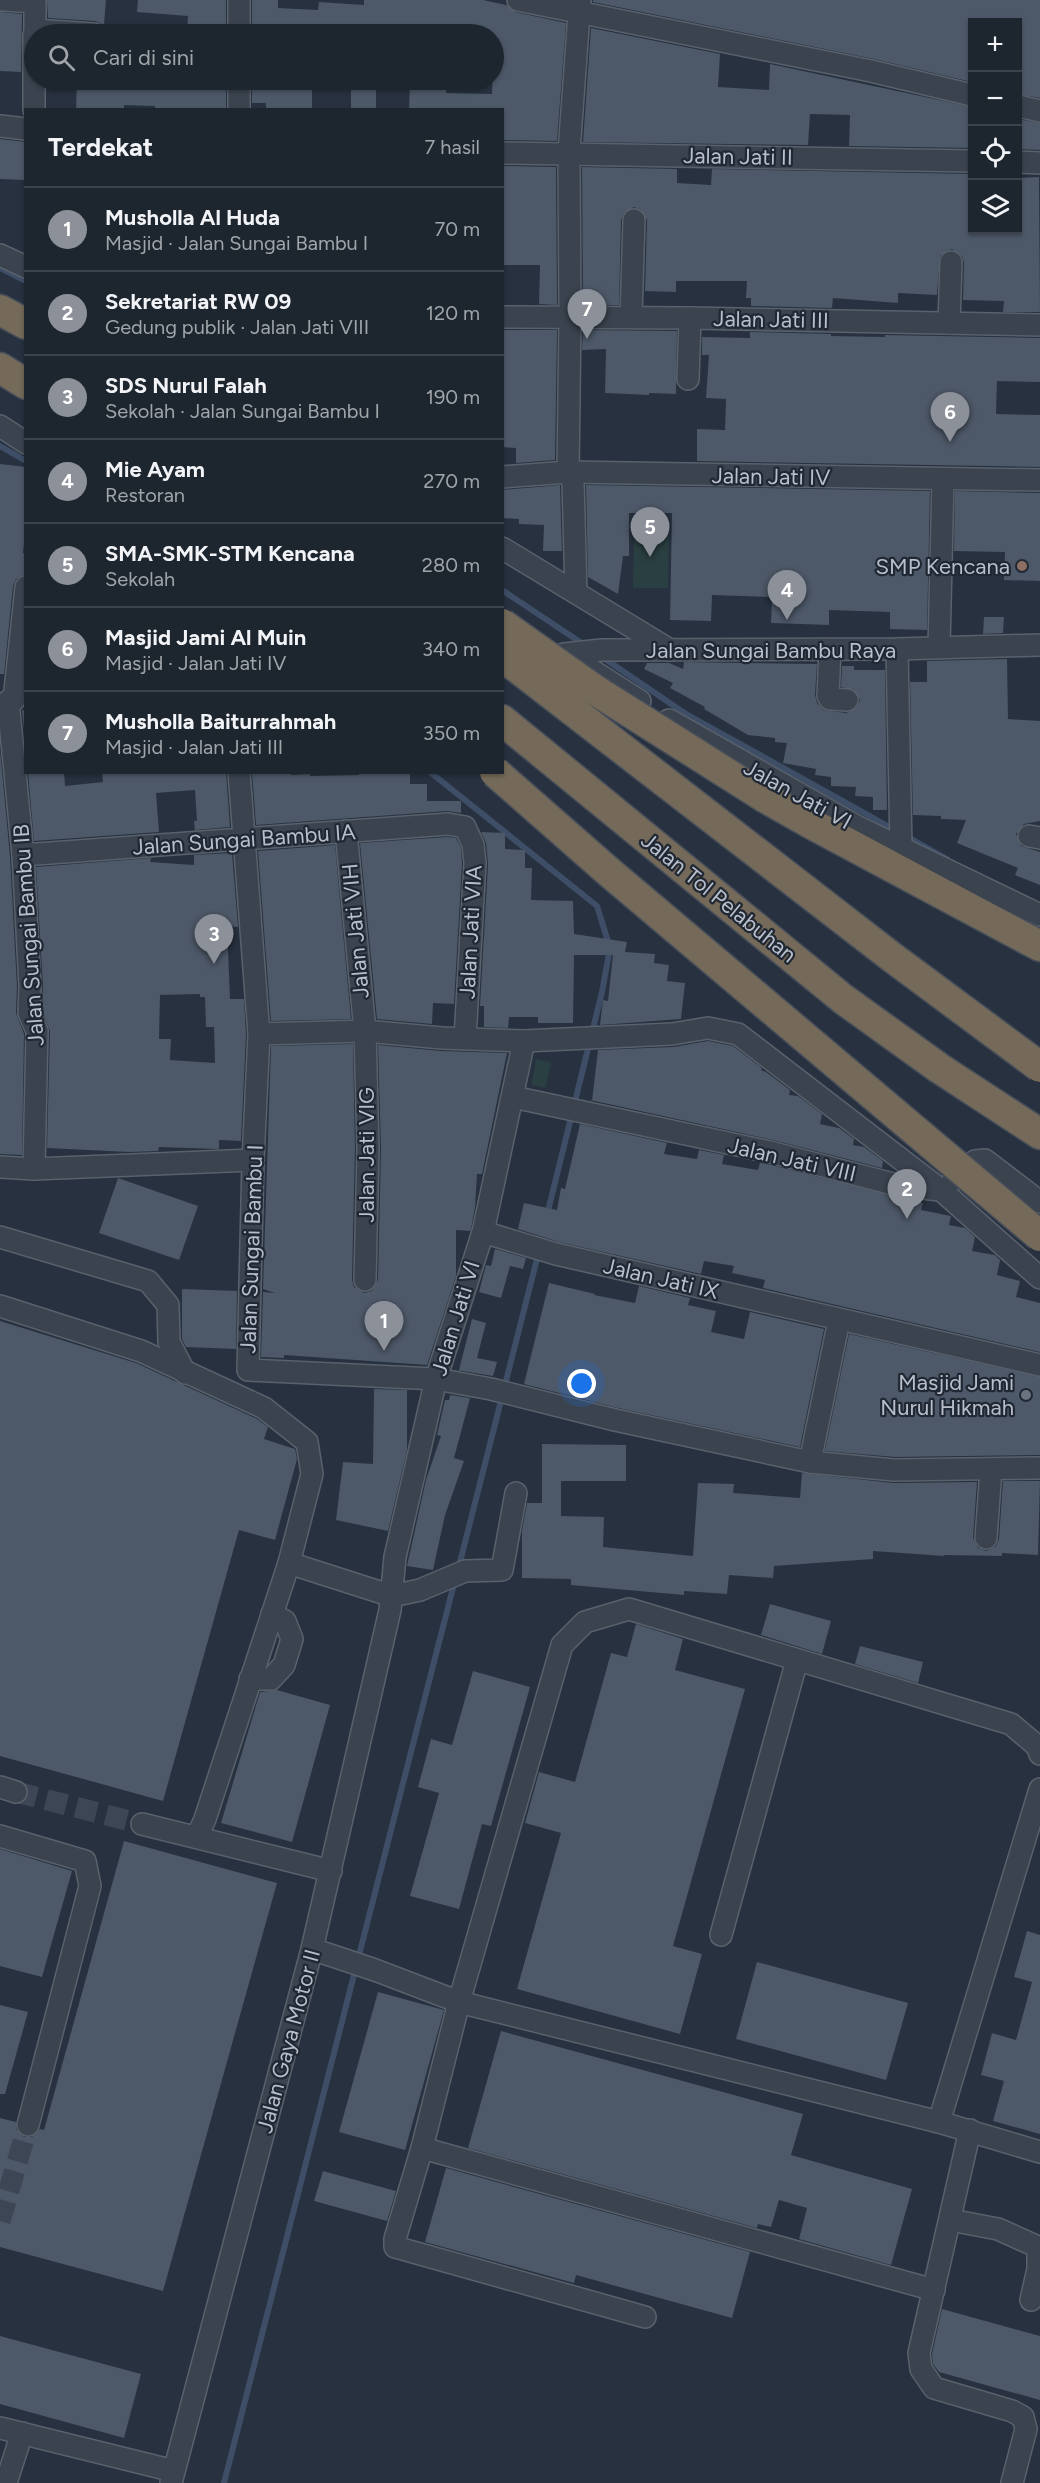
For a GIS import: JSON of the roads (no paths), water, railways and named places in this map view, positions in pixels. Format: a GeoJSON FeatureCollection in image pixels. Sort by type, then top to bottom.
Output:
{"type":"FeatureCollection","features":[{"type":"Feature","properties":{"kind":"highway"},"geometry":{"type":"LineString","coordinates":[[0,310],[24,323]]}},
{"type":"Feature","properties":{"kind":"highway"},"geometry":{"type":"LineString","coordinates":[[0,368],[24,383]]}},
{"type":"Feature","properties":{"kind":"highway"},"geometry":{"type":"LineString","coordinates":[[504,625],[595,690],[766,798],[933,891],[1040,946]]}},
{"type":"Feature","properties":{"kind":"highway"},"geometry":{"type":"LineString","coordinates":[[504,659],[884,951],[1040,1067]]}},
{"type":"Feature","properties":{"kind":"highway","name":"Jalan Tol Pelabuhan"},"geometry":{"type":"LineString","coordinates":[[504,722],[843,999],[939,1068]]}},
{"type":"Feature","properties":{"kind":"highway"},"geometry":{"type":"LineString","coordinates":[[497,774],[618,880],[1040,1236]]}},
{"type":"Feature","properties":{"kind":"highway"},"geometry":{"type":"LineString","coordinates":[[939,1068],[1040,1134]]}},
{"type":"Feature","properties":{"kind":"highway"},"geometry":{"type":"LineString","coordinates":[[939,1068],[1040,1155]]}},
{"type":"Feature","properties":{"kind":"street"},"geometry":{"type":"LineString","coordinates":[[3,0],[35,1],[34,24]]}},
{"type":"Feature","properties":{"kind":"street"},"geometry":{"type":"LineString","coordinates":[[239,0],[239,24]]}},
{"type":"Feature","properties":{"kind":"street"},"geometry":{"type":"LineString","coordinates":[[518,0],[580,7],[968,94]]}},
{"type":"Feature","properties":{"kind":"street"},"geometry":{"type":"LineString","coordinates":[[576,591],[573,482],[568,472],[569,152],[580,7]]}},
{"type":"Feature","properties":{"kind":"street"},"geometry":{"type":"LineString","coordinates":[[34,90],[34,108]]}},
{"type":"Feature","properties":{"kind":"street"},"geometry":{"type":"LineString","coordinates":[[239,90],[239,108]]}},
{"type":"Feature","properties":{"kind":"street"},"geometry":{"type":"LineString","coordinates":[[1022,107],[1040,111]]}},
{"type":"Feature","properties":{"kind":"street"},"geometry":{"type":"LineString","coordinates":[[0,126],[24,129]]}},
{"type":"Feature","properties":{"kind":"street","name":"Jalan Jati II"},"geometry":{"type":"LineString","coordinates":[[504,153],[569,152],[968,161]]}},
{"type":"Feature","properties":{"kind":"street"},"geometry":{"type":"LineString","coordinates":[[1022,162],[1040,163]]}},
{"type":"Feature","properties":{"kind":"street"},"geometry":{"type":"LineString","coordinates":[[631,317],[634,220]]}},
{"type":"Feature","properties":{"kind":"street"},"geometry":{"type":"LineString","coordinates":[[0,255],[24,266]]}},
{"type":"Feature","properties":{"kind":"street"},"geometry":{"type":"LineString","coordinates":[[949,323],[951,262]]}},
{"type":"Feature","properties":{"kind":"street","name":"Jalan Jati III"},"geometry":{"type":"LineString","coordinates":[[504,317],[631,317],[1040,325]]}},
{"type":"Feature","properties":{"kind":"street"},"geometry":{"type":"LineString","coordinates":[[688,379],[690,318]]}},
{"type":"Feature","properties":{"kind":"street"},"geometry":{"type":"LineString","coordinates":[[0,426],[24,442]]}},
{"type":"Feature","properties":{"kind":"street","name":"Jalan Jati IV"},"geometry":{"type":"LineString","coordinates":[[504,477],[568,472],[1040,480]]}},
{"type":"Feature","properties":{"kind":"street"},"geometry":{"type":"LineString","coordinates":[[939,647],[943,479]]}},
{"type":"Feature","properties":{"kind":"street"},"geometry":{"type":"LineString","coordinates":[[504,549],[670,650]]}},
{"type":"Feature","properties":{"kind":"street","name":"Jalan Sungai Bambu IB"},"geometry":{"type":"LineString","coordinates":[[24,603],[12,700],[23,855],[30,987],[29,1013],[37,1031],[34,1169]]}},
{"type":"Feature","properties":{"kind":"street","name":"Jalan Sungai Bambu Raya"},"geometry":{"type":"LineString","coordinates":[[504,657],[670,650],[830,650],[1040,645]]}},
{"type":"Feature","properties":{"kind":"street"},"geometry":{"type":"LineString","coordinates":[[897,649],[901,839]]}},
{"type":"Feature","properties":{"kind":"street"},"geometry":{"type":"LineString","coordinates":[[830,650],[828,696],[830,699],[847,700]]}},
{"type":"Feature","properties":{"kind":"street","name":"Jalan Jati VI"},"geometry":{"type":"LineString","coordinates":[[582,652],[675,724],[858,827],[901,839],[1040,915]]}},
{"type":"Feature","properties":{"kind":"street","name":"Jalan Sungai Bambu I"},"geometry":{"type":"LineString","coordinates":[[239,774],[259,1034],[253,1160],[248,1370],[436,1379],[490,1389],[810,1462],[894,1470],[1040,1468]]}},
{"type":"Feature","properties":{"kind":"street","name":"Jalan Sungai Bambu IA"},"geometry":{"type":"LineString","coordinates":[[23,855],[448,824],[465,827]]}},
{"type":"Feature","properties":{"kind":"street","name":"Jalan Jati VIA"},"geometry":{"type":"LineString","coordinates":[[465,827],[475,862],[465,1039]]}},
{"type":"Feature","properties":{"kind":"street","name":"Jalan Jati VIH"},"geometry":{"type":"LineString","coordinates":[[346,831],[365,1031]]}},
{"type":"Feature","properties":{"kind":"street"},"geometry":{"type":"LineString","coordinates":[[259,1034],[365,1031],[524,1041],[672,1034],[708,1028],[738,1034],[941,1190],[1040,1278]]}},
{"type":"Feature","properties":{"kind":"street","name":"Jalan Jati VIG"},"geometry":{"type":"LineString","coordinates":[[365,1031],[368,1149],[365,1280]]}},
{"type":"Feature","properties":{"kind":"street","name":"Jalan Jati VI"},"geometry":{"type":"LineString","coordinates":[[392,1596],[394,1557],[436,1379],[483,1232],[524,1041]]}},
{"type":"Feature","properties":{"kind":"street","name":"Jalan Jati VIII"},"geometry":{"type":"LineString","coordinates":[[513,1097],[770,1152],[901,1186],[941,1190]]}},
{"type":"Feature","properties":{"kind":"street"},"geometry":{"type":"LineString","coordinates":[[0,1167],[34,1169],[253,1160]]}},
{"type":"Feature","properties":{"kind":"street"},"geometry":{"type":"LineString","coordinates":[[941,1190],[975,1161],[985,1160],[1040,1202]]}},
{"type":"Feature","properties":{"kind":"street","name":"Jalan Jati IX"},"geometry":{"type":"LineString","coordinates":[[483,1232],[556,1254],[1040,1365]]}},
{"type":"Feature","properties":{"kind":"street"},"geometry":{"type":"LineString","coordinates":[[0,1237],[148,1281],[168,1305],[169,1342],[185,1373]]}},
{"type":"Feature","properties":{"kind":"street"},"geometry":{"type":"LineString","coordinates":[[0,1306],[141,1351],[264,1408],[308,1442],[312,1474],[289,1563],[197,1837]]}},
{"type":"Feature","properties":{"kind":"street"},"geometry":{"type":"LineString","coordinates":[[810,1462],[839,1320]]}},
{"type":"Feature","properties":{"kind":"street"},"geometry":{"type":"LineString","coordinates":[[986,1538],[991,1469]]}},
{"type":"Feature","properties":{"kind":"street"},"geometry":{"type":"LineString","coordinates":[[289,1563],[392,1596],[420,1590],[455,1575],[502,1570],[516,1493]]}},
{"type":"Feature","properties":{"kind":"street","name":"Jalan Gaya Motor II"},"geometry":{"type":"LineString","coordinates":[[172,2477],[312,1949],[392,1596]]}},
{"type":"Feature","properties":{"kind":"street"},"geometry":{"type":"LineString","coordinates":[[645,2317],[395,2247],[395,2239],[422,2148],[459,2002],[562,1645],[585,1622],[629,1609],[1011,1724],[1037,1746],[1040,1754]]}},
{"type":"Feature","properties":{"kind":"street"},"geometry":{"type":"LineString","coordinates":[[721,1935],[797,1660]]}},
{"type":"Feature","properties":{"kind":"street"},"geometry":{"type":"LineString","coordinates":[[939,2122],[1040,1789]]}},
{"type":"Feature","properties":{"kind":"street"},"geometry":{"type":"LineString","coordinates":[[142,1824],[331,1871]]}},
{"type":"Feature","properties":{"kind":"street"},"geometry":{"type":"LineString","coordinates":[[0,1836],[85,1862],[90,1886],[28,2125]]}},
{"type":"Feature","properties":{"kind":"street"},"geometry":{"type":"LineString","coordinates":[[312,1949],[459,2002],[970,2130],[1040,2152]]}},
{"type":"Feature","properties":{"kind":"street"},"geometry":{"type":"LineString","coordinates":[[970,2130],[919,2353],[921,2369],[934,2388],[1012,2411],[1023,2417],[1026,2429],[1012,2483]]}},
{"type":"Feature","properties":{"kind":"street"},"geometry":{"type":"LineString","coordinates":[[422,2148],[934,2290]]}},
{"type":"Feature","properties":{"kind":"street"},"geometry":{"type":"LineString","coordinates":[[950,2220],[998,2229],[1038,2247],[1038,2269],[1031,2300]]}},
{"type":"Feature","properties":{"kind":"street"},"geometry":{"type":"LineString","coordinates":[[0,2428],[172,2477]]}},
{"type":"Feature","properties":{"kind":"street"},"geometry":{"type":"LineString","coordinates":[[6,2483],[22,2433]]}},
{"type":"Feature","properties":{"kind":"waterway"},"geometry":{"type":"LineString","coordinates":[[0,268],[24,280]]}},
{"type":"Feature","properties":{"kind":"waterway"},"geometry":{"type":"LineString","coordinates":[[0,446],[24,460]]}},
{"type":"Feature","properties":{"kind":"waterway"},"geometry":{"type":"LineString","coordinates":[[504,591],[586,646]]}},
{"type":"Feature","properties":{"kind":"waterway"},"geometry":{"type":"LineString","coordinates":[[602,657],[686,714],[895,830]]}},
{"type":"Feature","properties":{"kind":"waterway"},"geometry":{"type":"LineString","coordinates":[[432,774],[597,906],[610,948],[602,992],[547,1215]]}},
{"type":"Feature","properties":{"kind":"waterway"},"geometry":{"type":"LineString","coordinates":[[904,835],[947,859]]}},
{"type":"Feature","properties":{"kind":"waterway"},"geometry":{"type":"LineString","coordinates":[[458,1570],[539,1251]]}},
{"type":"Feature","properties":{"kind":"waterway"},"geometry":{"type":"LineString","coordinates":[[224,2483],[455,1580]]}},
{"type":"Feature","properties":{"kind":"tunnel"},"geometry":{"type":"LineString","coordinates":[[16,1792],[142,1824]]}},
{"type":"Feature","properties":{"kind":"tunnel"},"geometry":{"type":"LineString","coordinates":[[0,2221],[28,2125]]}},
{"type":"Feature","properties":{"kind":"place","name":"Musholla Baiturrahmah"},"geometry":{"type":"Point","coordinates":[587,339]}},
{"type":"Feature","properties":{"kind":"place","name":"Masjid Jami Al Muin"},"geometry":{"type":"Point","coordinates":[950,442]}},
{"type":"Feature","properties":{"kind":"place","name":"SMA-SMK-STM Kencana"},"geometry":{"type":"Point","coordinates":[650,557]}},
{"type":"Feature","properties":{"kind":"place","name":"SMP Kencana"},"geometry":{"type":"Point","coordinates":[1022,566]}},
{"type":"Feature","properties":{"kind":"place","name":"Mie Ayam"},"geometry":{"type":"Point","coordinates":[787,620]}},
{"type":"Feature","properties":{"kind":"place","name":"SDS Nurul Falah"},"geometry":{"type":"Point","coordinates":[214,964]}},
{"type":"Feature","properties":{"kind":"place","name":"Sekretariat RW 09"},"geometry":{"type":"Point","coordinates":[907,1219]}},
{"type":"Feature","properties":{"kind":"place","name":"Musholla Al Huda"},"geometry":{"type":"Point","coordinates":[384,1351]}},
{"type":"Feature","properties":{"kind":"place","name":"Masjid Jami Nurul Hikmah"},"geometry":{"type":"Point","coordinates":[1026,1395]}}]}
